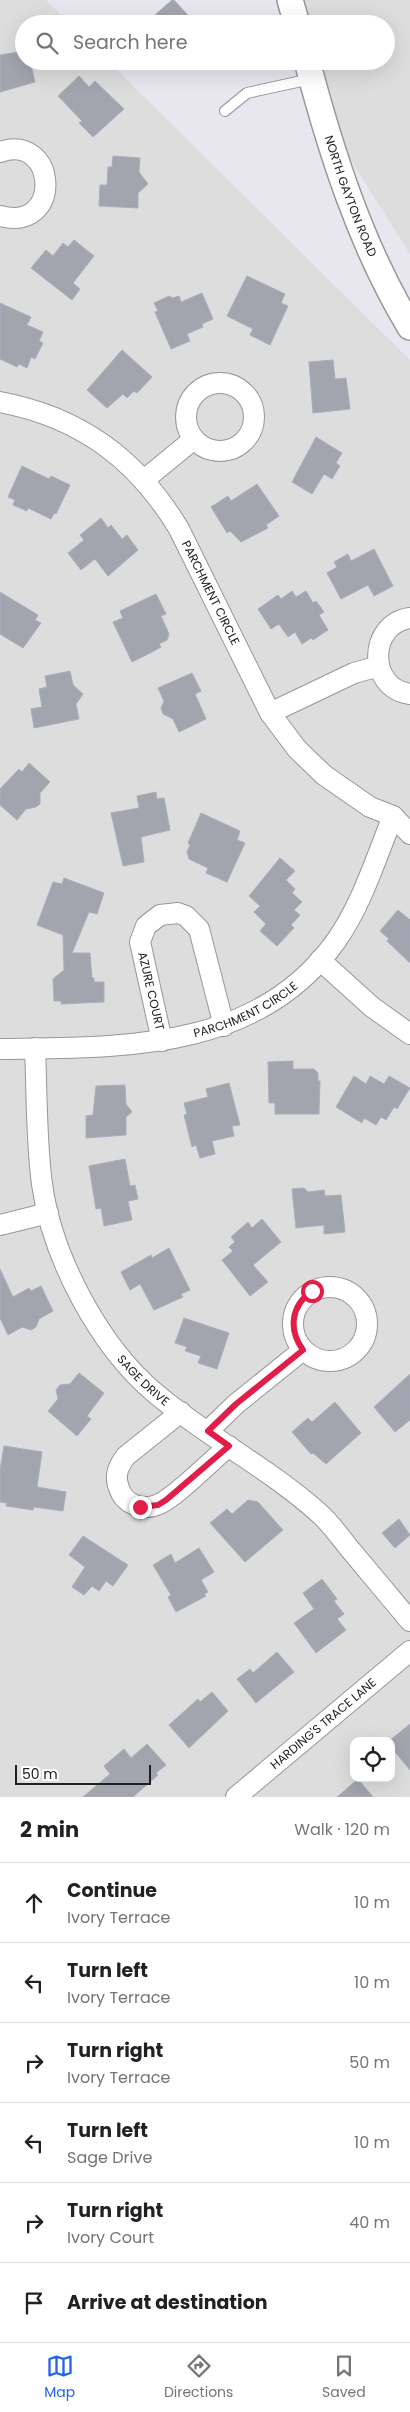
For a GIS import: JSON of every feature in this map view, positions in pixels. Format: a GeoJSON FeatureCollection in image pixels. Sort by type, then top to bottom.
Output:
{"type":"FeatureCollection","features":[{"type":"Feature","properties":{"kind":"street"},"geometry":{"type":"LineString","coordinates":[[290,0],[294,15]]}},
{"type":"Feature","properties":{"kind":"street","name":"NORTH GAYTON ROAD"},"geometry":{"type":"LineString","coordinates":[[309,70],[340,172],[369,246],[410,327]]}},
{"type":"Feature","properties":{"kind":"street"},"geometry":{"type":"LineString","coordinates":[[0,152],[16,150],[34,157],[45,173],[47,182],[46,192],[36,209],[19,218],[0,216]]}},
{"type":"Feature","properties":{"kind":"street","name":"PARCHMENT CIRCLE"},"geometry":{"type":"LineString","coordinates":[[0,402],[27,407],[60,419],[93,436],[122,458],[144,480],[164,503],[179,529],[270,713],[297,749],[324,775],[370,807],[402,816]]}},
{"type":"Feature","properties":{"kind":"street"},"geometry":{"type":"LineString","coordinates":[[144,480],[194,439]]}},
{"type":"Feature","properties":{"kind":"street"},"geometry":{"type":"LineString","coordinates":[[410,618],[397,622],[383,637],[379,646],[379,666],[389,683],[397,690],[410,694]]}},
{"type":"Feature","properties":{"kind":"street"},"geometry":{"type":"LineString","coordinates":[[270,713],[354,673],[379,666]]}},
{"type":"Feature","properties":{"kind":"street","name":"PARCHMENT CIRCLE"},"geometry":{"type":"LineString","coordinates":[[402,816],[410,834]]}},
{"type":"Feature","properties":{"kind":"street","name":"PARCHMENT CIRCLE"},"geometry":{"type":"LineString","coordinates":[[0,1049],[162,1041],[224,1026],[259,1010],[277,999],[309,974],[336,940],[402,816]]}},
{"type":"Feature","properties":{"kind":"street","name":"AZURE COURT"},"geometry":{"type":"LineString","coordinates":[[162,1041],[140,942],[146,926],[160,915],[178,913],[186,916],[199,929],[224,1026]]}},
{"type":"Feature","properties":{"kind":"street"},"geometry":{"type":"LineString","coordinates":[[320,960],[372,1007],[410,1034]]}},
{"type":"Feature","properties":{"kind":"street","name":"SAGE DRIVE"},"geometry":{"type":"LineString","coordinates":[[35,1048],[42,1184],[60,1254],[87,1310],[106,1338],[155,1393],[294,1492],[322,1516],[410,1621]]}},
{"type":"Feature","properties":{"kind":"street"},"geometry":{"type":"LineString","coordinates":[[0,1225],[48,1213]]}},
{"type":"Feature","properties":{"kind":"street"},"geometry":{"type":"LineString","coordinates":[[208,1431],[236,1404],[303,1350]]}},
{"type":"Feature","properties":{"kind":"street"},"geometry":{"type":"LineString","coordinates":[[181,1412],[126,1456],[120,1464],[117,1472],[119,1490],[132,1504],[140,1507],[158,1505],[229,1446]]}},
{"type":"Feature","properties":{"kind":"street","name":"HARDING'S TRACE LANE"},"geometry":{"type":"LineString","coordinates":[[236,1797],[410,1651]]}},
{"type":"Feature","properties":{"kind":"lane"},"geometry":{"type":"LineString","coordinates":[[225,112],[247,93],[309,70]]}},
{"type":"Feature","properties":{"kind":"shaded area"},"geometry":{"type":"Polygon","coordinates":[[[0,0],[46,0],[61,15],[15,15],[15,70],[117,70],[410,360],[410,1797],[0,1797],[0,0]]]}},
{"type":"Feature","properties":{"kind":"shaded area"},"geometry":{"type":"Polygon","coordinates":[[[303,0],[410,0],[410,254],[344,149],[322,70],[395,70],[395,15],[307,15],[303,0]]]}},
{"type":"Feature","properties":{"kind":"building"},"geometry":{"type":"Polygon","coordinates":[[[174,0],[188,15],[155,15],[174,0]]]}},
{"type":"Feature","properties":{"kind":"building"},"geometry":{"type":"Polygon","coordinates":[[[15,52],[15,70],[32,70],[35,82],[0,92],[0,55],[15,52]]]}},
{"type":"Feature","properties":{"kind":"building"},"geometry":{"type":"Polygon","coordinates":[[[79,76],[89,87],[95,81],[124,109],[93,137],[79,123],[82,121],[58,96],[79,76]]]}},
{"type":"Feature","properties":{"kind":"building"},"geometry":{"type":"Polygon","coordinates":[[[113,156],[140,158],[139,172],[148,184],[138,193],[138,208],[99,206],[100,185],[107,185],[108,167],[112,167],[113,156]]]}},
{"type":"Feature","properties":{"kind":"building"},"geometry":{"type":"Polygon","coordinates":[[[74,240],[94,256],[73,283],[80,289],[72,300],[31,268],[46,250],[53,256],[63,243],[68,247],[74,240]]]}},
{"type":"Feature","properties":{"kind":"building"},"geometry":{"type":"Polygon","coordinates":[[[247,276],[285,294],[281,303],[288,306],[270,345],[250,335],[253,329],[227,316],[247,276]]]}},
{"type":"Feature","properties":{"kind":"building"},"geometry":{"type":"Polygon","coordinates":[[[202,293],[213,319],[202,324],[203,327],[187,334],[190,341],[171,349],[155,312],[158,311],[154,303],[169,296],[173,298],[179,296],[181,302],[202,293]]]}},
{"type":"Feature","properties":{"kind":"building"},"geometry":{"type":"Polygon","coordinates":[[[0,303],[31,317],[27,325],[43,332],[39,341],[43,343],[35,359],[31,357],[27,368],[19,364],[17,367],[0,359],[0,303]]]}},
{"type":"Feature","properties":{"kind":"building"},"geometry":{"type":"Polygon","coordinates":[[[122,350],[152,377],[137,393],[134,391],[127,398],[123,394],[107,408],[87,390],[122,350]]]}},
{"type":"Feature","properties":{"kind":"building"},"geometry":{"type":"Polygon","coordinates":[[[333,360],[335,379],[346,378],[350,409],[313,413],[309,362],[333,360]]]}},
{"type":"Feature","properties":{"kind":"building"},"geometry":{"type":"Polygon","coordinates":[[[316,437],[342,453],[336,463],[340,466],[332,479],[324,474],[312,494],[292,482],[316,437]]]}},
{"type":"Feature","properties":{"kind":"building"},"geometry":{"type":"Polygon","coordinates":[[[22,466],[49,479],[51,476],[70,485],[56,514],[54,513],[51,519],[28,508],[27,511],[13,505],[15,500],[8,497],[22,466]]]}},
{"type":"Feature","properties":{"kind":"building"},"geometry":{"type":"Polygon","coordinates":[[[257,484],[279,516],[266,525],[268,528],[241,542],[230,531],[227,533],[211,507],[228,496],[231,501],[257,484]]]}},
{"type":"Feature","properties":{"kind":"building"},"geometry":{"type":"Polygon","coordinates":[[[101,518],[108,528],[111,525],[122,539],[127,535],[138,550],[108,576],[95,559],[81,570],[68,553],[84,540],[80,535],[101,518]]]}},
{"type":"Feature","properties":{"kind":"building"},"geometry":{"type":"Polygon","coordinates":[[[374,549],[393,586],[374,596],[368,585],[341,599],[327,573],[337,567],[334,562],[348,554],[351,561],[374,549]]]}},
{"type":"Feature","properties":{"kind":"building"},"geometry":{"type":"Polygon","coordinates":[[[292,591],[296,597],[306,591],[313,603],[316,601],[324,612],[319,615],[328,630],[313,640],[311,638],[302,644],[295,632],[288,637],[279,624],[271,629],[258,609],[278,595],[281,599],[292,591]]]}},
{"type":"Feature","properties":{"kind":"building"},"geometry":{"type":"Polygon","coordinates":[[[0,592],[38,615],[35,620],[41,623],[23,648],[0,634],[0,592]]]}},
{"type":"Feature","properties":{"kind":"building"},"geometry":{"type":"Polygon","coordinates":[[[156,594],[166,614],[161,616],[169,634],[167,640],[159,644],[161,647],[132,662],[113,622],[123,618],[120,611],[156,594]]]}},
{"type":"Feature","properties":{"kind":"building"},"geometry":{"type":"Polygon","coordinates":[[[70,671],[73,685],[83,694],[76,704],[79,719],[34,728],[31,709],[42,707],[39,689],[47,687],[45,676],[70,671]]]}},
{"type":"Feature","properties":{"kind":"building"},"geometry":{"type":"Polygon","coordinates":[[[192,673],[201,691],[195,694],[206,719],[179,732],[173,719],[163,714],[161,708],[164,701],[158,688],[192,673]]]}},
{"type":"Feature","properties":{"kind":"building"},"geometry":{"type":"Polygon","coordinates":[[[29,763],[50,782],[40,793],[40,804],[26,809],[17,820],[0,805],[0,789],[19,769],[22,772],[29,763]]]}},
{"type":"Feature","properties":{"kind":"building"},"geometry":{"type":"Polygon","coordinates":[[[156,792],[157,799],[164,798],[170,830],[141,837],[144,862],[123,866],[111,813],[139,808],[137,796],[156,792]]]}},
{"type":"Feature","properties":{"kind":"building"},"geometry":{"type":"Polygon","coordinates":[[[201,813],[240,831],[237,840],[245,843],[227,882],[206,873],[208,868],[189,859],[187,852],[190,845],[188,843],[201,813]]]}},
{"type":"Feature","properties":{"kind":"building"},"geometry":{"type":"Polygon","coordinates":[[[280,858],[295,871],[286,880],[295,889],[292,893],[302,902],[294,910],[300,915],[291,925],[294,928],[277,946],[260,931],[266,924],[254,912],[260,906],[249,896],[280,858]]]}},
{"type":"Feature","properties":{"kind":"building"},"geometry":{"type":"Polygon","coordinates":[[[64,878],[104,893],[97,914],[89,912],[72,953],[90,953],[92,978],[94,978],[94,982],[104,982],[104,1002],[61,1004],[61,1001],[54,1001],[53,979],[64,970],[63,935],[37,925],[53,882],[62,884],[64,878]]]}},
{"type":"Feature","properties":{"kind":"building"},"geometry":{"type":"Polygon","coordinates":[[[398,910],[410,920],[410,963],[387,941],[389,939],[380,931],[398,910]]]}},
{"type":"Feature","properties":{"kind":"building"},"geometry":{"type":"Polygon","coordinates":[[[293,1061],[293,1069],[314,1069],[318,1073],[318,1081],[320,1081],[319,1114],[275,1114],[275,1103],[269,1103],[268,1062],[293,1061]]]}},
{"type":"Feature","properties":{"kind":"building"},"geometry":{"type":"Polygon","coordinates":[[[354,1076],[366,1084],[370,1076],[384,1084],[389,1076],[410,1088],[397,1109],[394,1107],[386,1120],[381,1117],[376,1125],[364,1118],[362,1123],[336,1107],[354,1076]]]}},
{"type":"Feature","properties":{"kind":"building"},"geometry":{"type":"Polygon","coordinates":[[[229,1083],[240,1125],[232,1126],[234,1136],[212,1141],[215,1154],[200,1158],[196,1145],[192,1147],[184,1115],[187,1114],[184,1103],[208,1097],[206,1089],[229,1083]]]}},
{"type":"Feature","properties":{"kind":"building"},"geometry":{"type":"Polygon","coordinates":[[[125,1085],[126,1104],[132,1112],[126,1117],[126,1135],[86,1138],[86,1116],[93,1115],[96,1086],[125,1085]]]}},
{"type":"Feature","properties":{"kind":"building"},"geometry":{"type":"Polygon","coordinates":[[[125,1159],[130,1186],[135,1185],[138,1199],[128,1201],[132,1220],[104,1226],[101,1208],[96,1209],[89,1166],[125,1159]]]}},
{"type":"Feature","properties":{"kind":"building"},"geometry":{"type":"Polygon","coordinates":[[[304,1188],[308,1192],[324,1190],[325,1196],[341,1195],[345,1232],[324,1234],[324,1225],[296,1228],[292,1189],[304,1188]]]}},
{"type":"Feature","properties":{"kind":"building"},"geometry":{"type":"Polygon","coordinates":[[[262,1219],[281,1242],[253,1265],[268,1282],[250,1296],[222,1260],[233,1251],[229,1247],[235,1242],[231,1237],[248,1222],[252,1228],[262,1219]]]}},
{"type":"Feature","properties":{"kind":"building"},"geometry":{"type":"Polygon","coordinates":[[[169,1248],[190,1290],[181,1294],[183,1297],[154,1310],[140,1284],[130,1290],[121,1272],[151,1255],[152,1258],[169,1248]]]}},
{"type":"Feature","properties":{"kind":"building"},"geometry":{"type":"Polygon","coordinates":[[[0,1269],[13,1297],[29,1288],[31,1291],[41,1286],[53,1311],[39,1319],[36,1327],[31,1330],[22,1327],[8,1335],[0,1318],[0,1269]]]}},
{"type":"Feature","properties":{"kind":"building"},"geometry":{"type":"Polygon","coordinates":[[[184,1318],[229,1333],[217,1369],[198,1363],[201,1356],[185,1351],[187,1347],[175,1343],[184,1318]]]}},
{"type":"Feature","properties":{"kind":"building"},"geometry":{"type":"Polygon","coordinates":[[[79,1373],[104,1393],[87,1416],[91,1419],[77,1436],[48,1411],[58,1399],[56,1390],[60,1385],[70,1384],[79,1373]]]}},
{"type":"Feature","properties":{"kind":"building"},"geometry":{"type":"Polygon","coordinates":[[[410,1374],[410,1420],[395,1432],[374,1407],[410,1374]]]}},
{"type":"Feature","properties":{"kind":"building"},"geometry":{"type":"Polygon","coordinates":[[[335,1402],[361,1433],[326,1464],[313,1453],[311,1454],[292,1432],[308,1418],[312,1422],[335,1402]]]}},
{"type":"Feature","properties":{"kind":"building"},"geometry":{"type":"Polygon","coordinates":[[[4,1446],[42,1452],[37,1487],[66,1492],[63,1511],[34,1507],[33,1510],[6,1506],[7,1503],[0,1502],[0,1470],[4,1446]]]}},
{"type":"Feature","properties":{"kind":"building"},"geometry":{"type":"Polygon","coordinates":[[[248,1500],[258,1502],[283,1530],[245,1562],[210,1523],[227,1509],[232,1514],[248,1500]]]}},
{"type":"Feature","properties":{"kind":"building"},"geometry":{"type":"Polygon","coordinates":[[[399,1519],[410,1535],[395,1548],[382,1533],[399,1519]]]}},
{"type":"Feature","properties":{"kind":"building"},"geometry":{"type":"Polygon","coordinates":[[[83,1536],[128,1565],[113,1586],[106,1581],[99,1591],[92,1586],[84,1595],[72,1587],[85,1567],[69,1555],[83,1536]]]}},
{"type":"Feature","properties":{"kind":"building"},"geometry":{"type":"Polygon","coordinates":[[[199,1548],[214,1572],[201,1580],[208,1592],[204,1594],[206,1596],[176,1612],[168,1597],[171,1595],[153,1565],[171,1554],[175,1563],[199,1548]]]}},
{"type":"Feature","properties":{"kind":"building"},"geometry":{"type":"Polygon","coordinates":[[[322,1579],[337,1599],[334,1601],[344,1614],[337,1619],[346,1630],[316,1653],[294,1623],[314,1609],[303,1593],[322,1579]]]}},
{"type":"Feature","properties":{"kind":"building"},"geometry":{"type":"Polygon","coordinates":[[[277,1652],[294,1672],[256,1703],[237,1679],[250,1669],[253,1673],[277,1652]]]}},
{"type":"Feature","properties":{"kind":"building"},"geometry":{"type":"Polygon","coordinates":[[[212,1692],[228,1711],[189,1748],[169,1725],[198,1699],[200,1702],[212,1692]]]}},
{"type":"Feature","properties":{"kind":"building"},"geometry":{"type":"Polygon","coordinates":[[[410,1724],[410,1770],[395,1752],[394,1737],[410,1724]]]}},
{"type":"Feature","properties":{"kind":"building"},"geometry":{"type":"Polygon","coordinates":[[[147,1744],[166,1765],[156,1773],[158,1775],[133,1797],[83,1797],[110,1774],[104,1766],[124,1749],[131,1758],[147,1744]]]}},
{"type":"Feature","properties":{"kind":"building"},"geometry":{"type":"Polygon","coordinates":[[[354,1782],[360,1782],[373,1797],[337,1797],[354,1782]]]}},
{"type":"Feature","properties":{"kind":"route"},"geometry":{"type":"LineString","coordinates":[[140,1507],[158,1505],[166,1500],[229,1446],[208,1431],[272,1373],[303,1350],[297,1342],[294,1333],[294,1314],[304,1297],[312,1291]]}}]}
